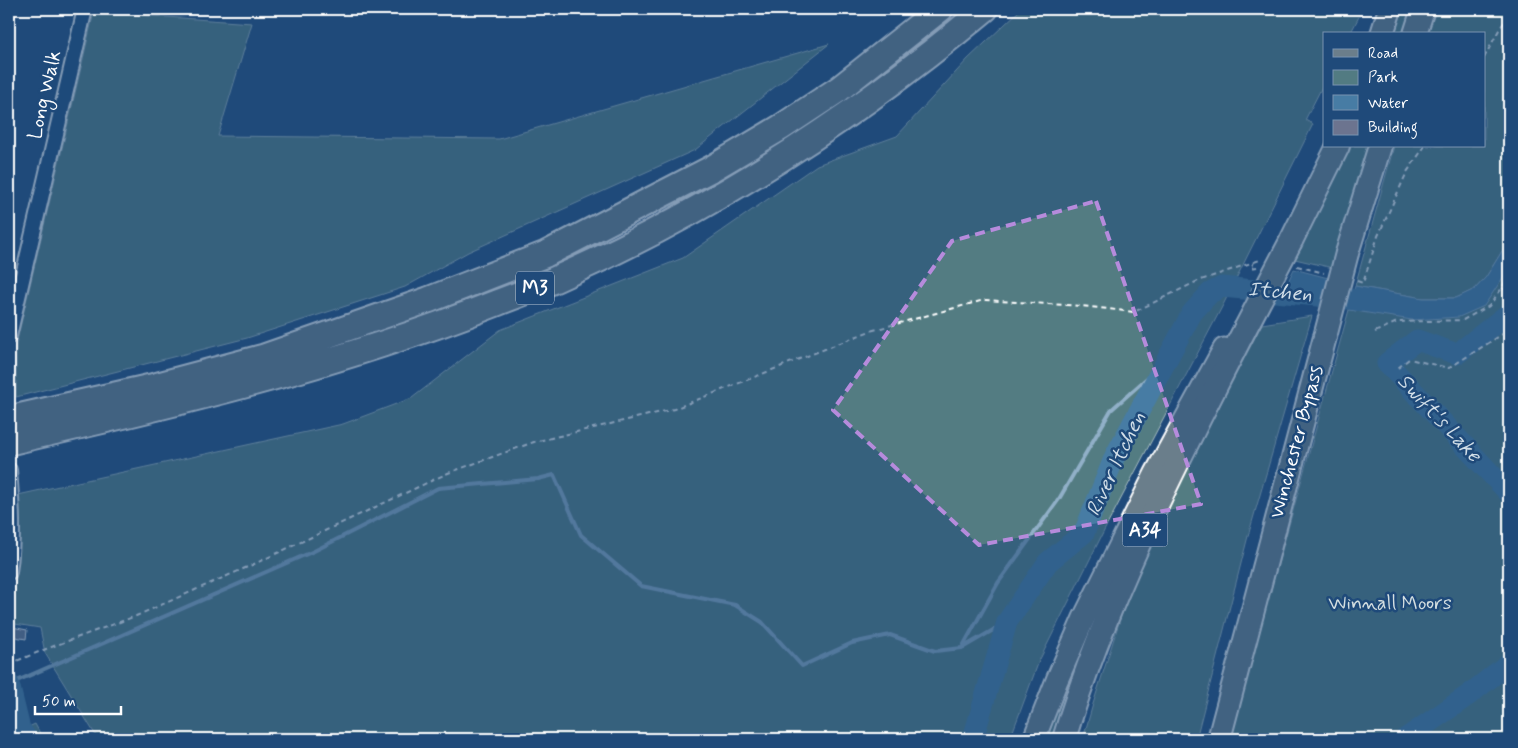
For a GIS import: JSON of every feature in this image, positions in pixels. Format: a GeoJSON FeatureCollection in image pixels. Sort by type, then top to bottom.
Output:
{"type":"FeatureCollection","features":[{"type":"Feature","properties":{"kind":"highway","name":"M3"},"geometry":{"type":"LineString","coordinates":[[17,428],[264,357],[428,300],[546,254],[712,169],[780,128],[839,89],[940,9]]}},
{"type":"Feature","properties":{"kind":"highway","name":"M3"},"geometry":{"type":"LineString","coordinates":[[17,428],[74,426],[148,411],[370,349],[554,281],[701,206],[796,150],[880,92],[985,9]]}},
{"type":"Feature","properties":{"kind":"highway"},"geometry":{"type":"LineString","coordinates":[[1383,32],[1390,9]]}},
{"type":"Feature","properties":{"kind":"highway"},"geometry":{"type":"LineString","coordinates":[[1416,32],[1423,9]]}},
{"type":"Feature","properties":{"kind":"highway","name":"A34"},"geometry":{"type":"LineString","coordinates":[[1064,739],[1092,659],[1134,556],[1172,473],[1241,327],[1291,241],[1337,148]]}},
{"type":"Feature","properties":{"kind":"highway","name":"Winchester Bypass"},"geometry":{"type":"LineString","coordinates":[[1219,739],[1347,253],[1379,148]]}},
{"type":"Feature","properties":{"kind":"main road"},"geometry":{"type":"LineString","coordinates":[[1034,739],[1066,658],[1156,473],[1241,327]]}},
{"type":"Feature","properties":{"kind":"street","name":"Long Walk"},"geometry":{"type":"LineString","coordinates":[[9,336],[85,9]]}},
{"type":"Feature","properties":{"kind":"street"},"geometry":{"type":"LineString","coordinates":[[9,470],[12,512],[12,546],[9,572]]}},
{"type":"Feature","properties":{"kind":"path"},"geometry":{"type":"LineString","coordinates":[[1486,54],[1500,28],[1509,16]]}},
{"type":"Feature","properties":{"kind":"path"},"geometry":{"type":"LineString","coordinates":[[1354,280],[1363,283],[1378,236],[1407,172],[1424,148]]}},
{"type":"Feature","properties":{"kind":"path"},"geometry":{"type":"LineString","coordinates":[[9,664],[136,616],[448,473],[534,442],[674,409],[870,331],[984,300],[1081,306],[1134,312],[1198,281],[1260,260]]}},
{"type":"Feature","properties":{"kind":"path"},"geometry":{"type":"LineString","coordinates":[[1254,262],[1251,268],[1259,267]]}},
{"type":"Feature","properties":{"kind":"path"},"geometry":{"type":"LineString","coordinates":[[1291,265],[1327,274]]}},
{"type":"Feature","properties":{"kind":"path"},"geometry":{"type":"LineString","coordinates":[[1375,332],[1397,322],[1462,320],[1489,306],[1502,288],[1509,273]]}},
{"type":"Feature","properties":{"kind":"path"},"geometry":{"type":"LineString","coordinates":[[1502,288],[1509,292]]}},
{"type":"Feature","properties":{"kind":"path"},"geometry":{"type":"LineString","coordinates":[[1398,368],[1409,359],[1449,368],[1509,330]]}},
{"type":"Feature","properties":{"kind":"highlighted area"},"geometry":{"type":"Polygon","coordinates":[[[1096,201],[1201,504],[979,545],[833,410],[952,241],[1096,201]]]}},
{"type":"Feature","properties":{"kind":"green space"},"geometry":{"type":"Polygon","coordinates":[[[1021,9],[1363,9],[1351,32],[1323,32],[1323,85],[1305,120],[1313,124],[1223,305],[1104,531],[1039,661],[1010,739],[98,739],[45,653],[40,628],[9,623],[19,560],[18,495],[343,424],[412,398],[500,330],[683,258],[817,165],[897,136],[968,59],[1021,9]]]}},
{"type":"Feature","properties":{"kind":"green space"},"geometry":{"type":"Polygon","coordinates":[[[1399,9],[1413,9],[1406,32],[1392,32],[1399,9]]]}},
{"type":"Feature","properties":{"kind":"green space"},"geometry":{"type":"Polygon","coordinates":[[[1435,9],[1509,9],[1509,240],[1486,277],[1475,289],[1456,298],[1423,298],[1355,286],[1393,148],[1486,148],[1486,32],[1428,32],[1435,9]]]}},
{"type":"Feature","properties":{"kind":"green space"},"geometry":{"type":"Polygon","coordinates":[[[94,12],[252,23],[218,136],[499,139],[829,44],[695,150],[468,252],[405,287],[247,338],[16,397],[16,345],[94,12]]]}},
{"type":"Feature","properties":{"kind":"green space"},"geometry":{"type":"Polygon","coordinates":[[[1348,148],[1369,148],[1333,268],[1295,259],[1348,148]]]}},
{"type":"Feature","properties":{"kind":"green space","name":"Winnall Moors"},"geometry":{"type":"Polygon","coordinates":[[[1509,250],[1509,739],[1231,739],[1236,715],[1352,299],[1459,302],[1480,292],[1509,250]]]}},
{"type":"Feature","properties":{"kind":"green space"},"geometry":{"type":"Polygon","coordinates":[[[1312,316],[1248,536],[1196,739],[1083,739],[1134,576],[1262,324],[1312,316]]]}},
{"type":"Feature","properties":{"kind":"green space"},"geometry":{"type":"Polygon","coordinates":[[[1061,698],[1067,700],[1055,739],[1046,739],[1061,698]]]}},
{"type":"Feature","properties":{"kind":"green space"},"geometry":{"type":"Polygon","coordinates":[[[35,724],[43,739],[9,739],[9,736],[35,724]]]}},
{"type":"Feature","properties":{"kind":"water"},"geometry":{"type":"Polygon","coordinates":[[[1509,240],[1509,268],[1502,279],[1484,306],[1459,317],[1412,320],[1349,310],[1355,286],[1423,298],[1456,298],[1475,289],[1486,277],[1509,240]]]}},
{"type":"Feature","properties":{"kind":"water"},"geometry":{"type":"Polygon","coordinates":[[[1294,269],[1332,279],[1324,304],[1281,296],[1294,269]]]}},
{"type":"Feature","properties":{"kind":"building"},"geometry":{"type":"Polygon","coordinates":[[[12,627],[27,630],[26,639],[10,636],[12,627]]]}},
{"type":"Feature","properties":{"kind":"waterway","name":"River Itchen"},"geometry":{"type":"LineString","coordinates":[[973,739],[1007,622],[1048,562],[1084,533],[1115,456],[1192,313],[1210,293],[1222,287],[1381,302]]}},
{"type":"Feature","properties":{"kind":"waterway","name":"Swift's Lake"},"geometry":{"type":"LineString","coordinates":[[1509,313],[1457,354],[1417,340],[1387,363],[1509,493]]}},
{"type":"Feature","properties":{"kind":"waterway"},"geometry":{"type":"LineString","coordinates":[[10,684],[314,551],[438,488],[538,479],[554,475],[581,535],[641,586],[735,605],[762,622],[802,666],[852,643],[890,635],[935,651],[962,648],[998,583],[1059,499],[1111,410],[1164,363]]}},
{"type":"Feature","properties":{"kind":"waterway","name":"River Itchen"},"geometry":{"type":"LineString","coordinates":[[964,647],[1007,622]]}},
{"type":"Feature","properties":{"kind":"waterway","name":"Swift's Lake"},"geometry":{"type":"LineString","coordinates":[[1405,739],[1470,694],[1509,663]]}},
{"type":"Feature","properties":{"kind":"waterway","name":"River Itchen"},"geometry":{"type":"LineString","coordinates":[[9,684],[20,729],[27,739]]}},
{"type":"Feature","properties":{"kind":"water label","name":"Itchen"},"geometry":{"type":"Point","coordinates":[1280,292]}}]}
